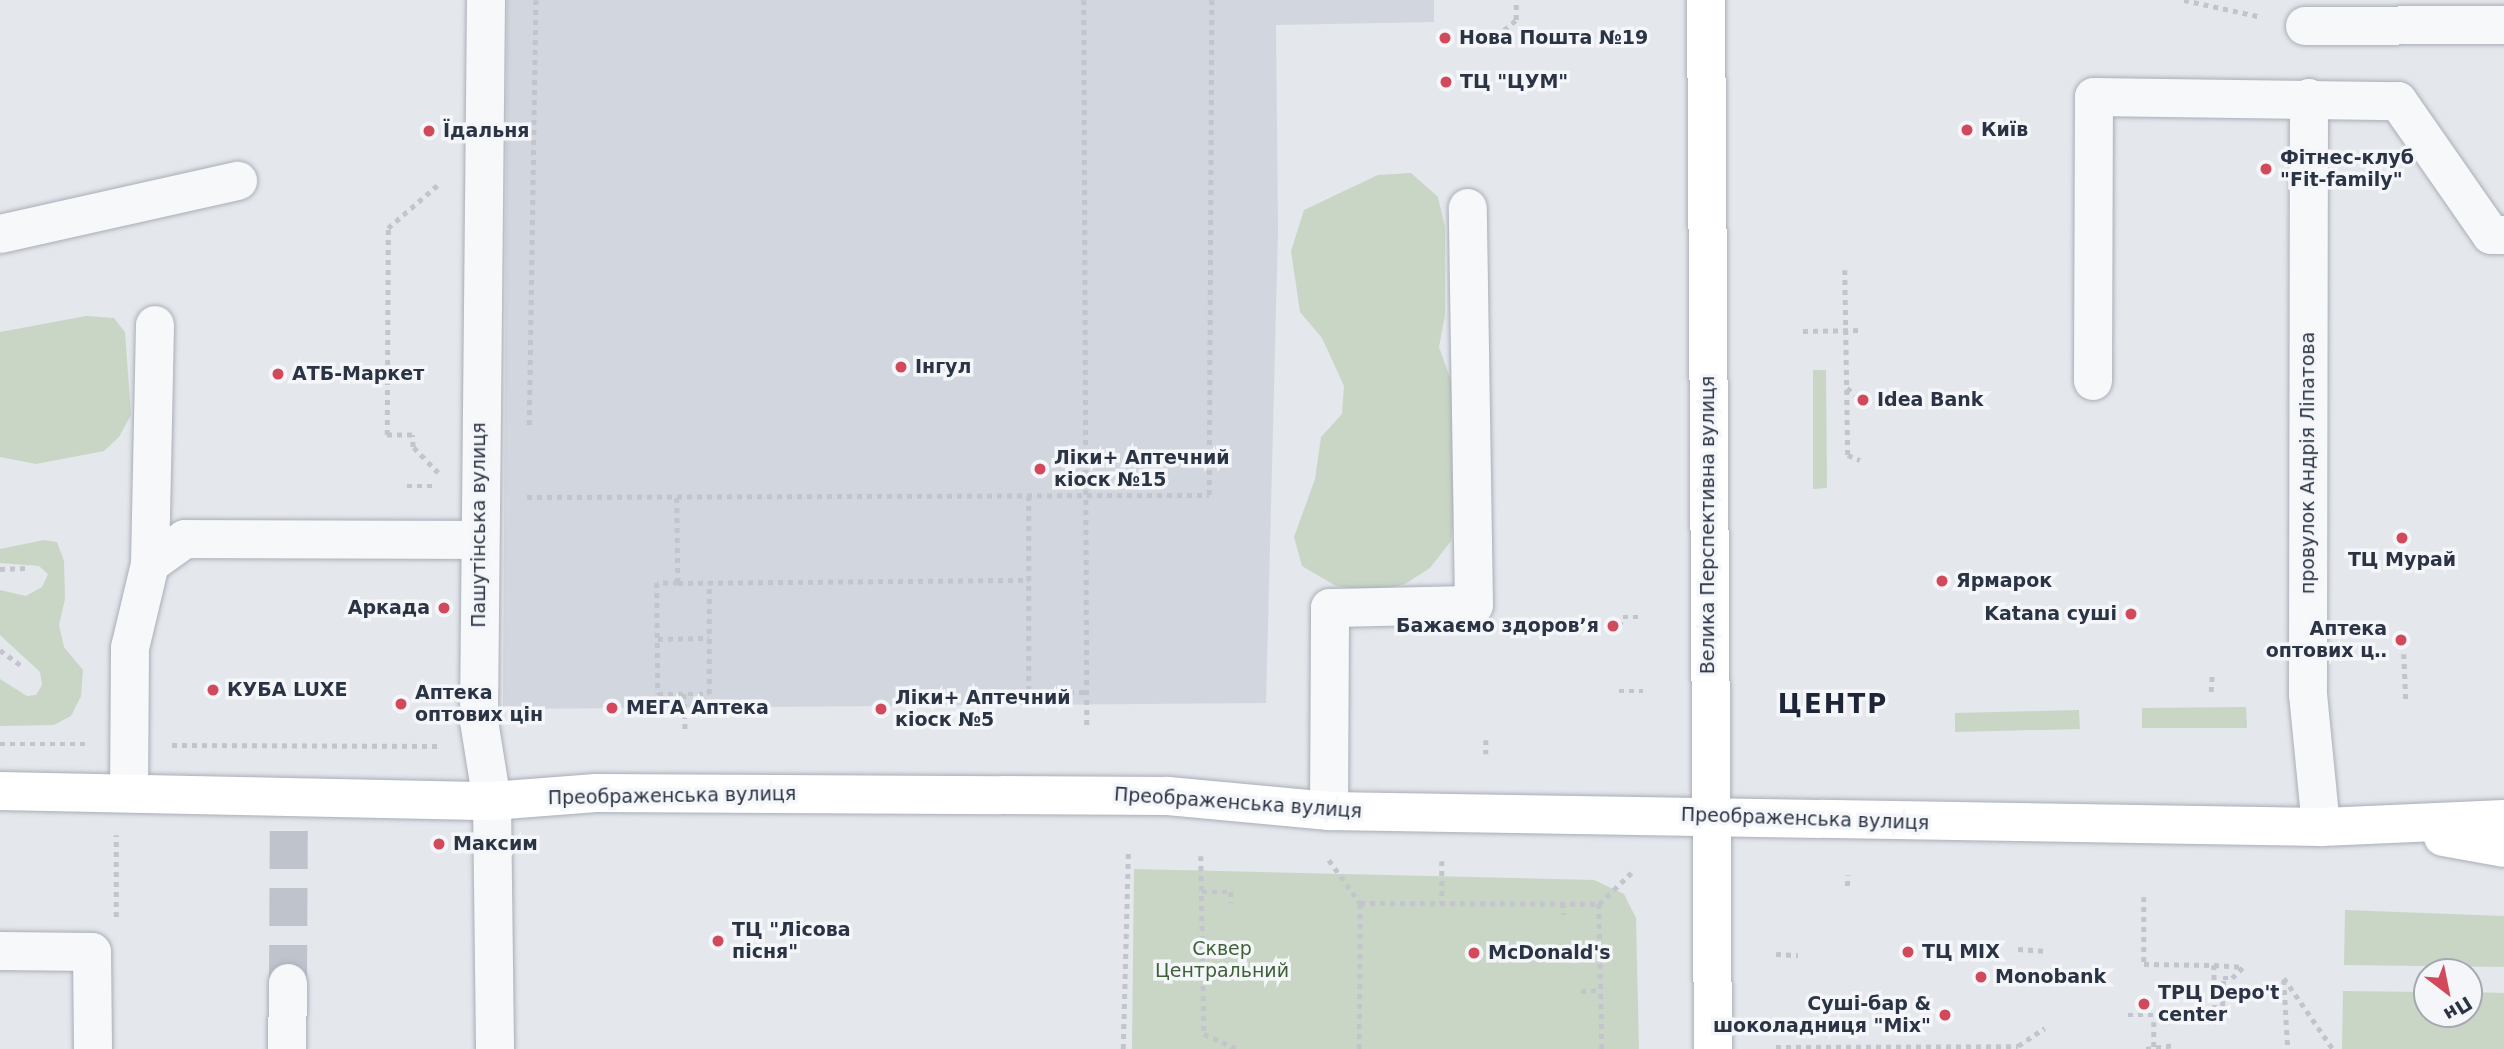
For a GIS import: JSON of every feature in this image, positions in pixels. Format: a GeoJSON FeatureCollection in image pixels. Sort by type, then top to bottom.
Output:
{"type":"FeatureCollection","features":[{"type":"Feature","properties":{"kind":"main road","name":"Велика Перспективна вулиця"},"geometry":{"type":"LineString","coordinates":[[1706,0],[1713,1049]]}},
{"type":"Feature","properties":{"kind":"main road","name":"Преображенська вулиця"},"geometry":{"type":"LineString","coordinates":[[0,791],[123,810],[492,801],[596,793],[1052,794],[1168,796],[1329,811],[2321,827],[2393,827],[2504,819]]}},
{"type":"Feature","properties":{"kind":"main road","name":"Преображенська вулиця"},"geometry":{"type":"LineString","coordinates":[[2393,827],[2504,848]]}},
{"type":"Feature","properties":{"kind":"street","name":"Пашутінська вулиця"},"geometry":{"type":"LineString","coordinates":[[486,0],[478,540],[480,739],[492,801],[495,1049]]}},
{"type":"Feature","properties":{"kind":"street"},"geometry":{"type":"LineString","coordinates":[[2305,26],[2504,25]]}},
{"type":"Feature","properties":{"kind":"street"},"geometry":{"type":"LineString","coordinates":[[2093,381],[2095,97],[2309,98],[2398,102],[2491,235],[2504,235]]}},
{"type":"Feature","properties":{"kind":"street","name":"провулок Андрія Ліпатова"},"geometry":{"type":"LineString","coordinates":[[2309,98],[2308,694],[2321,827]]}},
{"type":"Feature","properties":{"kind":"street"},"geometry":{"type":"LineString","coordinates":[[0,234],[238,181]]}},
{"type":"Feature","properties":{"kind":"street"},"geometry":{"type":"LineString","coordinates":[[1329,811],[1330,608],[1474,605],[1468,208]]}},
{"type":"Feature","properties":{"kind":"street"},"geometry":{"type":"LineString","coordinates":[[123,810],[128,745],[130,648],[150,564],[155,325]]}},
{"type":"Feature","properties":{"kind":"street"},"geometry":{"type":"LineString","coordinates":[[150,564],[185,539],[478,540]]}},
{"type":"Feature","properties":{"kind":"street"},"geometry":{"type":"LineString","coordinates":[[0,951],[92,952],[93,1049]]}},
{"type":"Feature","properties":{"kind":"street"},"geometry":{"type":"LineString","coordinates":[[287,1049],[288,983]]}},
{"type":"Feature","properties":{"kind":"path"},"geometry":{"type":"LineString","coordinates":[[528,436],[536,0]]}},
{"type":"Feature","properties":{"kind":"path"},"geometry":{"type":"LineString","coordinates":[[1084,0],[1087,729]]}},
{"type":"Feature","properties":{"kind":"path"},"geometry":{"type":"LineString","coordinates":[[528,488],[527,499],[1209,495],[1212,0]]}},
{"type":"Feature","properties":{"kind":"path"},"geometry":{"type":"LineString","coordinates":[[1504,30],[1516,20],[1516,0]]}},
{"type":"Feature","properties":{"kind":"path"},"geometry":{"type":"LineString","coordinates":[[442,476],[413,447],[412,435],[387,435],[388,228],[452,173]]}},
{"type":"Feature","properties":{"kind":"path"},"geometry":{"type":"LineString","coordinates":[[1844,270],[1848,455],[1860,460]]}},
{"type":"Feature","properties":{"kind":"path"},"geometry":{"type":"LineString","coordinates":[[1803,331],[1863,330]]}},
{"type":"Feature","properties":{"kind":"path"},"geometry":{"type":"LineString","coordinates":[[1846,387],[1859,397]]}},
{"type":"Feature","properties":{"kind":"path"},"geometry":{"type":"LineString","coordinates":[[1028,496],[1029,693],[1087,692]]}},
{"type":"Feature","properties":{"kind":"path"},"geometry":{"type":"LineString","coordinates":[[677,498],[678,583]]}},
{"type":"Feature","properties":{"kind":"path"},"geometry":{"type":"LineString","coordinates":[[0,569],[26,568]]}},
{"type":"Feature","properties":{"kind":"path"},"geometry":{"type":"LineString","coordinates":[[709,583],[709,694],[658,694],[657,583],[1029,580]]}},
{"type":"Feature","properties":{"kind":"path"},"geometry":{"type":"LineString","coordinates":[[1619,626],[1623,617],[1642,617]]}},
{"type":"Feature","properties":{"kind":"path"},"geometry":{"type":"LineString","coordinates":[[658,639],[709,638]]}},
{"type":"Feature","properties":{"kind":"path"},"geometry":{"type":"LineString","coordinates":[[0,650],[21,665]]}},
{"type":"Feature","properties":{"kind":"path"},"geometry":{"type":"LineString","coordinates":[[2404,654],[2406,702]]}},
{"type":"Feature","properties":{"kind":"path"},"geometry":{"type":"LineString","coordinates":[[2211,675],[2211,692]]}},
{"type":"Feature","properties":{"kind":"path"},"geometry":{"type":"LineString","coordinates":[[1619,691],[1643,691]]}},
{"type":"Feature","properties":{"kind":"path"},"geometry":{"type":"LineString","coordinates":[[684,694],[685,732]]}},
{"type":"Feature","properties":{"kind":"path"},"geometry":{"type":"LineString","coordinates":[[1486,740],[1486,754]]}},
{"type":"Feature","properties":{"kind":"path"},"geometry":{"type":"LineString","coordinates":[[0,744],[449,746]]}},
{"type":"Feature","properties":{"kind":"path"},"geometry":{"type":"LineString","coordinates":[[92,952],[116,922],[123,810]]}},
{"type":"Feature","properties":{"kind":"path"},"geometry":{"type":"LineString","coordinates":[[1124,1049],[1128,853]]}},
{"type":"Feature","properties":{"kind":"path"},"geometry":{"type":"LineString","coordinates":[[1201,856],[1204,1034],[1237,1049]]}},
{"type":"Feature","properties":{"kind":"path"},"geometry":{"type":"LineString","coordinates":[[1329,860],[1360,903],[1359,1049]]}},
{"type":"Feature","properties":{"kind":"path"},"geometry":{"type":"LineString","coordinates":[[1442,861],[1442,903]]}},
{"type":"Feature","properties":{"kind":"path"},"geometry":{"type":"LineString","coordinates":[[1360,903],[1599,904],[1631,873]]}},
{"type":"Feature","properties":{"kind":"path"},"geometry":{"type":"LineString","coordinates":[[1847,886],[1848,875]]}},
{"type":"Feature","properties":{"kind":"path"},"geometry":{"type":"LineString","coordinates":[[1202,892],[1231,892],[1231,903]]}},
{"type":"Feature","properties":{"kind":"path"},"geometry":{"type":"LineString","coordinates":[[2144,897],[2144,966],[2214,965],[2243,967],[2232,978],[2223,978],[2222,1016],[2215,1016],[2214,965]]}},
{"type":"Feature","properties":{"kind":"path"},"geometry":{"type":"LineString","coordinates":[[1563,903],[1564,915]]}},
{"type":"Feature","properties":{"kind":"path"},"geometry":{"type":"LineString","coordinates":[[1599,904],[1602,1049]]}},
{"type":"Feature","properties":{"kind":"path"},"geometry":{"type":"LineString","coordinates":[[2018,949],[2048,951]]}},
{"type":"Feature","properties":{"kind":"path"},"geometry":{"type":"LineString","coordinates":[[1776,954],[1798,955]]}},
{"type":"Feature","properties":{"kind":"path"},"geometry":{"type":"LineString","coordinates":[[2288,1049],[2284,978],[2333,1049]]}},
{"type":"Feature","properties":{"kind":"path"},"geometry":{"type":"LineString","coordinates":[[1581,990],[1601,990]]}},
{"type":"Feature","properties":{"kind":"path"},"geometry":{"type":"LineString","coordinates":[[2127,1016],[2174,1015]]}},
{"type":"Feature","properties":{"kind":"path"},"geometry":{"type":"LineString","coordinates":[[2154,1022],[2154,1047]]}},
{"type":"Feature","properties":{"kind":"path"},"geometry":{"type":"LineString","coordinates":[[1776,1047],[2018,1046],[2045,1028]]}},
{"type":"Feature","properties":{"kind":"path"},"geometry":{"type":"LineString","coordinates":[[2146,1049],[2173,1045]]}},
{"type":"Feature","properties":{"kind":"shaded area"},"geometry":{"type":"Polygon","coordinates":[[[507,0],[1434,0],[1434,22],[1276,25],[1278,231],[1266,703],[503,709],[507,0]]]}},
{"type":"Feature","properties":{"kind":"green space"},"geometry":{"type":"Polygon","coordinates":[[[1411,173],[1438,197],[1445,227],[1445,315],[1439,347],[1454,389],[1455,505],[1451,541],[1430,568],[1405,584],[1372,592],[1336,586],[1302,566],[1294,537],[1315,479],[1321,437],[1342,414],[1344,386],[1322,338],[1300,312],[1291,251],[1304,210],[1378,175],[1411,173]]]}},
{"type":"Feature","properties":{"kind":"green space"},"geometry":{"type":"Polygon","coordinates":[[[86,316],[114,318],[125,332],[131,415],[119,437],[104,451],[36,464],[0,457],[0,332],[86,316]]]}},
{"type":"Feature","properties":{"kind":"green space"},"geometry":{"type":"Polygon","coordinates":[[[1813,370],[1826,370],[1827,488],[1813,489],[1813,370]]]}},
{"type":"Feature","properties":{"kind":"green space"},"geometry":{"type":"Polygon","coordinates":[[[44,540],[57,542],[64,561],[65,599],[59,625],[64,647],[83,670],[81,696],[71,716],[54,725],[0,726],[0,679],[27,696],[36,695],[42,685],[40,672],[0,635],[0,590],[26,596],[42,587],[48,574],[39,566],[0,563],[0,549],[44,540]]]}},
{"type":"Feature","properties":{"kind":"green space"},"geometry":{"type":"Polygon","coordinates":[[[2246,707],[2247,728],[2142,728],[2142,708],[2246,707]]]}},
{"type":"Feature","properties":{"kind":"green space"},"geometry":{"type":"Polygon","coordinates":[[[2079,710],[2080,729],[1955,732],[1955,713],[2079,710]]]}},
{"type":"Feature","properties":{"kind":"green space","name":"Сквер Центральний"},"geometry":{"type":"Polygon","coordinates":[[[1134,869],[1594,880],[1624,894],[1636,918],[1639,1049],[1132,1049],[1134,869]]]}},
{"type":"Feature","properties":{"kind":"green space"},"geometry":{"type":"Polygon","coordinates":[[[2345,910],[2504,916],[2504,967],[2483,967],[2483,958],[2413,958],[2413,966],[2344,965],[2345,910]]]}},
{"type":"Feature","properties":{"kind":"green space"},"geometry":{"type":"Polygon","coordinates":[[[2343,991],[2413,992],[2413,1028],[2483,1028],[2483,992],[2504,993],[2504,1049],[2342,1049],[2343,991]]]}},
{"type":"Feature","properties":{"kind":"tunnel"},"geometry":{"type":"LineString","coordinates":[[288,983],[289,799]]}},
{"type":"Feature","properties":{"kind":"place","name":"Нова Пошта №19"},"geometry":{"type":"Point","coordinates":[1445,38]}},
{"type":"Feature","properties":{"kind":"place","name":"ТЦ \"ЦУМ\""},"geometry":{"type":"Point","coordinates":[1446,82]}},
{"type":"Feature","properties":{"kind":"place","name":"Київ"},"geometry":{"type":"Point","coordinates":[1967,130]}},
{"type":"Feature","properties":{"kind":"place","name":"Їдальня"},"geometry":{"type":"Point","coordinates":[429,131]}},
{"type":"Feature","properties":{"kind":"place","name":"Фітнес-клуб \"Fit-family\""},"geometry":{"type":"Point","coordinates":[2266,169]}},
{"type":"Feature","properties":{"kind":"place","name":"Інгул"},"geometry":{"type":"Point","coordinates":[901,367]}},
{"type":"Feature","properties":{"kind":"place","name":"АТБ-Маркет"},"geometry":{"type":"Point","coordinates":[278,374]}},
{"type":"Feature","properties":{"kind":"place","name":"Idea Bank"},"geometry":{"type":"Point","coordinates":[1863,400]}},
{"type":"Feature","properties":{"kind":"place","name":"Ліки+ Аптечний кіоск №15"},"geometry":{"type":"Point","coordinates":[1040,469]}},
{"type":"Feature","properties":{"kind":"place","name":"ТЦ Мурай"},"geometry":{"type":"Point","coordinates":[2402,538]}},
{"type":"Feature","properties":{"kind":"place","name":"Ярмарок"},"geometry":{"type":"Point","coordinates":[1942,581]}},
{"type":"Feature","properties":{"kind":"place","name":"Аркада"},"geometry":{"type":"Point","coordinates":[444,608]}},
{"type":"Feature","properties":{"kind":"place","name":"Katana суші"},"geometry":{"type":"Point","coordinates":[2131,614]}},
{"type":"Feature","properties":{"kind":"place","name":"Бажаємо здоровʼя"},"geometry":{"type":"Point","coordinates":[1613,626]}},
{"type":"Feature","properties":{"kind":"place","name":"Аптека оптових ц‥"},"geometry":{"type":"Point","coordinates":[2401,640]}},
{"type":"Feature","properties":{"kind":"place","name":"КУБА LUXE"},"geometry":{"type":"Point","coordinates":[213,690]}},
{"type":"Feature","properties":{"kind":"place","name":"Аптека оптових цін"},"geometry":{"type":"Point","coordinates":[401,704]}},
{"type":"Feature","properties":{"kind":"place","name":"МЕГА Аптека"},"geometry":{"type":"Point","coordinates":[612,708]}},
{"type":"Feature","properties":{"kind":"place","name":"Ліки+ Аптечний кіоск №5"},"geometry":{"type":"Point","coordinates":[881,709]}},
{"type":"Feature","properties":{"kind":"place","name":"Максим"},"geometry":{"type":"Point","coordinates":[439,844]}},
{"type":"Feature","properties":{"kind":"place","name":"ТЦ \"Лісова пісня\""},"geometry":{"type":"Point","coordinates":[718,941]}},
{"type":"Feature","properties":{"kind":"place","name":"ТЦ MIX"},"geometry":{"type":"Point","coordinates":[1908,952]}},
{"type":"Feature","properties":{"kind":"place","name":"McDonald's"},"geometry":{"type":"Point","coordinates":[1474,953]}},
{"type":"Feature","properties":{"kind":"place","name":"Monobank"},"geometry":{"type":"Point","coordinates":[1981,977]}},
{"type":"Feature","properties":{"kind":"place","name":"ТРЦ Depo't center"},"geometry":{"type":"Point","coordinates":[2144,1004]}},
{"type":"Feature","properties":{"kind":"place","name":"Суші-бар & шоколадниця \"Mix\""},"geometry":{"type":"Point","coordinates":[1945,1015]}},
{"type":"Feature","properties":{"kind":"district","name":"ЦЕНТР"},"geometry":{"type":"Point","coordinates":[1833,705]}}]}
